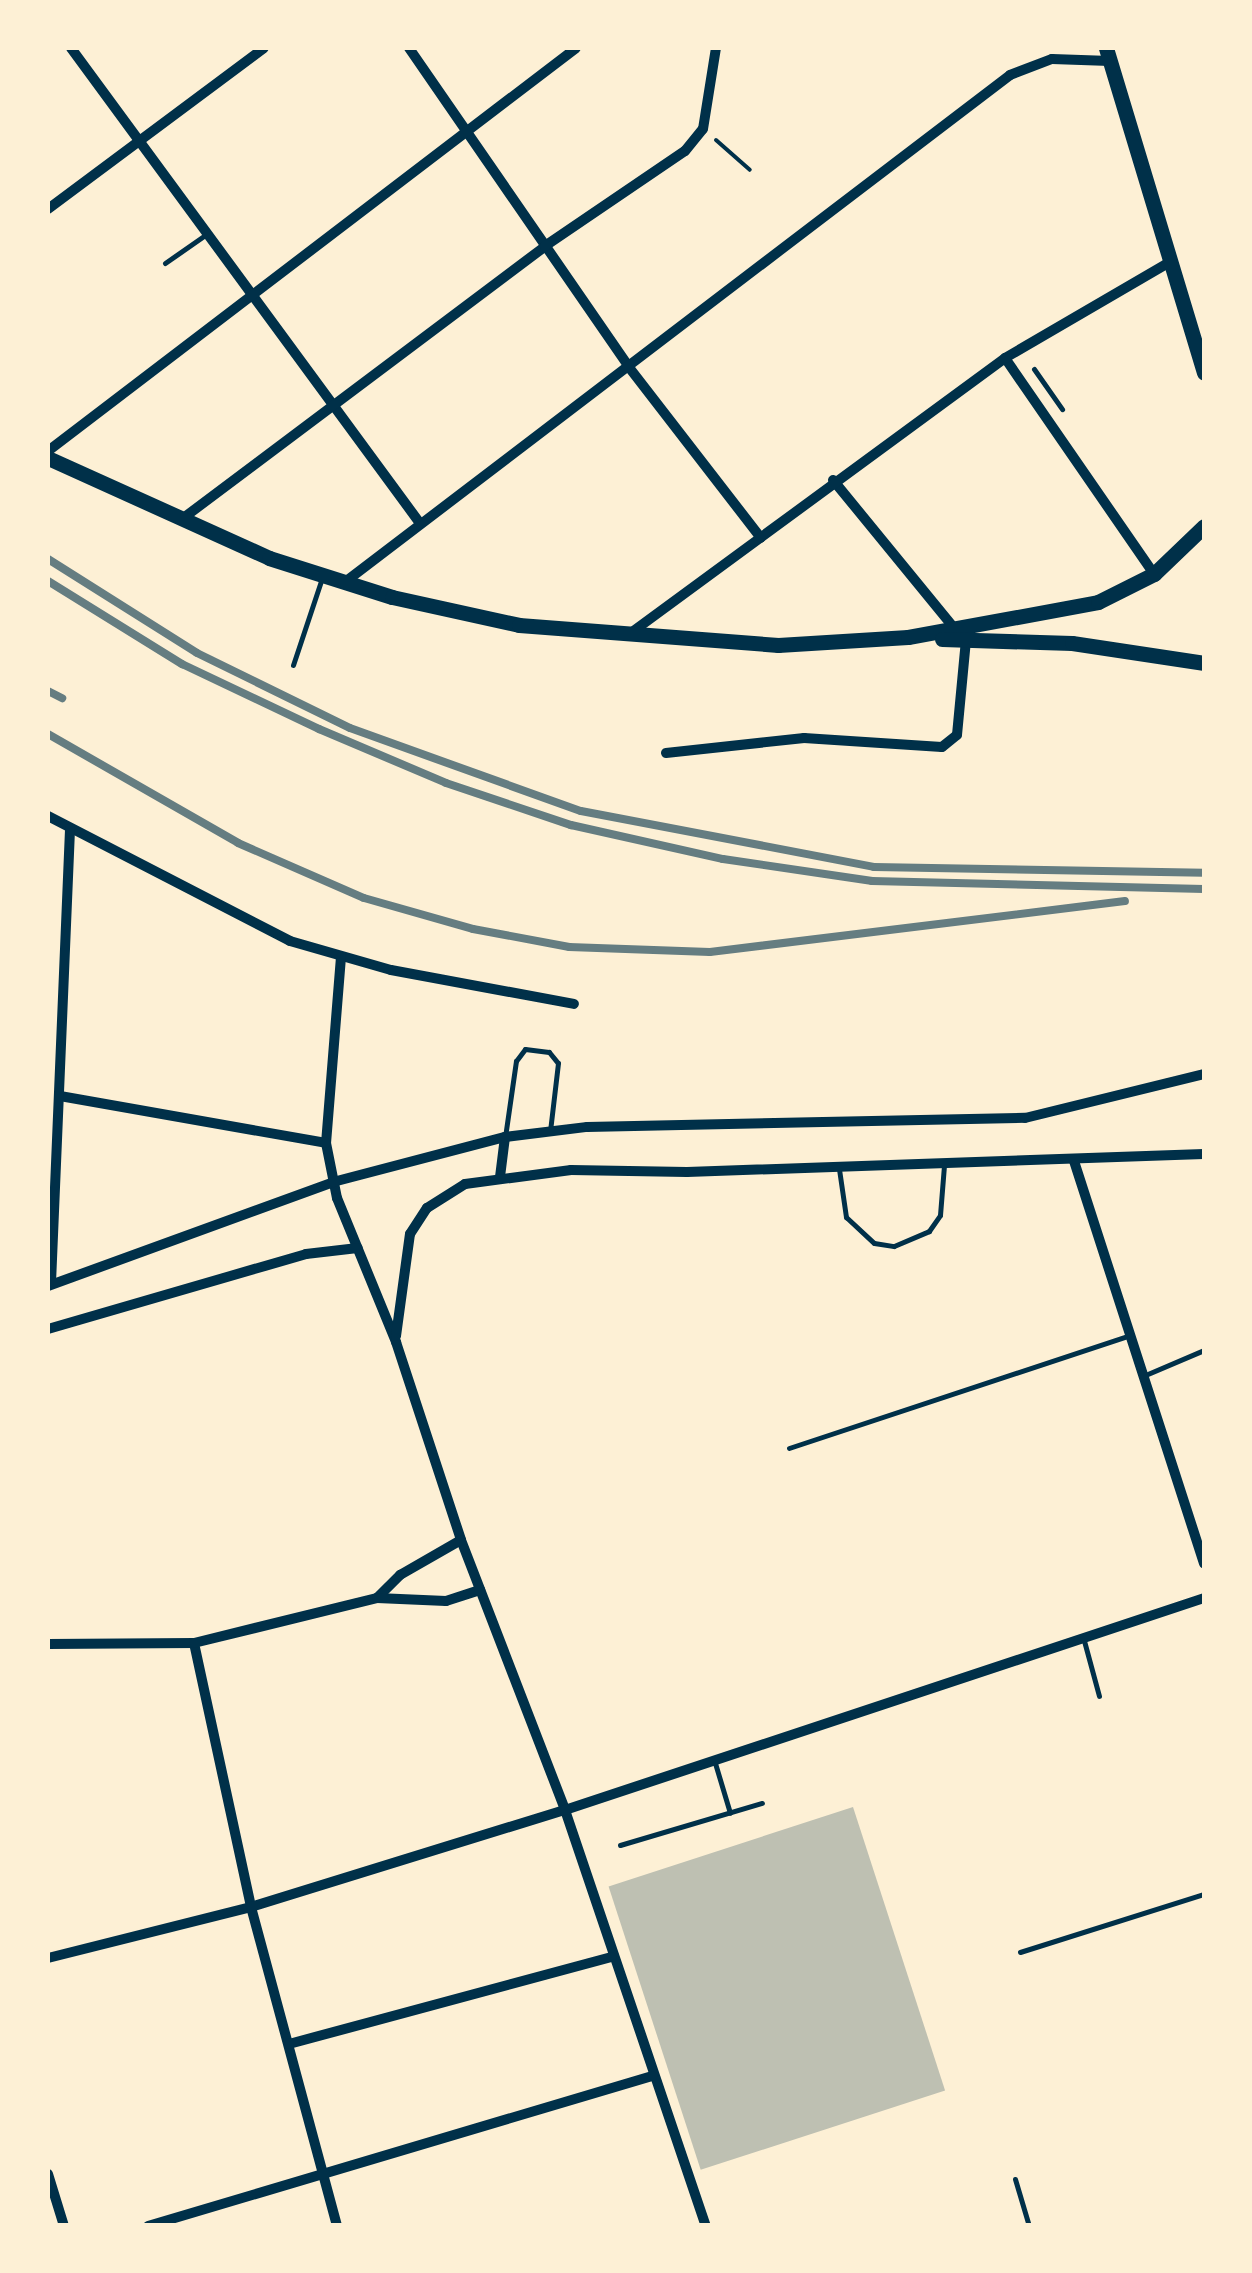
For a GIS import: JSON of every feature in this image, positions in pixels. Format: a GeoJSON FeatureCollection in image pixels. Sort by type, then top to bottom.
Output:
{"type":"FeatureCollection","features":[{"type":"Feature","properties":{"kind":"main road"},"geometry":{"type":"LineString","coordinates":[[1108,54],[1204,373]]}},
{"type":"Feature","properties":{"kind":"main road"},"geometry":{"type":"LineString","coordinates":[[48,455],[181,520],[323,575],[519,625],[778,645],[961,635],[1154,651],[1204,663]]}},
{"type":"Feature","properties":{"kind":"main road"},"geometry":{"type":"LineString","coordinates":[[961,635],[1082,606],[1154,574],[1204,526]]}},
{"type":"Feature","properties":{"kind":"street"},"geometry":{"type":"LineString","coordinates":[[71,48],[330,407],[419,522]]}},
{"type":"Feature","properties":{"kind":"street"},"geometry":{"type":"LineString","coordinates":[[48,210],[264,48]]}},
{"type":"Feature","properties":{"kind":"street"},"geometry":{"type":"LineString","coordinates":[[409,48],[628,366],[761,538]]}},
{"type":"Feature","properties":{"kind":"street"},"geometry":{"type":"LineString","coordinates":[[48,455],[252,294],[470,134],[576,48]]}},
{"type":"Feature","properties":{"kind":"street"},"geometry":{"type":"LineString","coordinates":[[181,520],[545,246],[685,151],[703,129],[716,52]]}},
{"type":"Feature","properties":{"kind":"street"},"geometry":{"type":"LineString","coordinates":[[345,582],[1010,75],[1052,60],[1108,54]]}},
{"type":"Feature","properties":{"kind":"street"},"geometry":{"type":"LineString","coordinates":[[626,636],[834,480],[1006,358],[1170,262]]}},
{"type":"Feature","properties":{"kind":"street"},"geometry":{"type":"LineString","coordinates":[[1006,358],[1154,574]]}},
{"type":"Feature","properties":{"kind":"street"},"geometry":{"type":"LineString","coordinates":[[666,753],[804,738],[942,748],[958,735],[961,635],[834,480]]}},
{"type":"Feature","properties":{"kind":"street"},"geometry":{"type":"LineString","coordinates":[[48,816],[245,922],[342,957],[574,1004]]}},
{"type":"Feature","properties":{"kind":"street"},"geometry":{"type":"LineString","coordinates":[[70,828],[50,1284],[333,1182],[505,1136],[550,1131],[1025,1118],[1204,1074]]}},
{"type":"Feature","properties":{"kind":"street"},"geometry":{"type":"LineString","coordinates":[[342,957],[326,1143],[333,1182],[396,1342],[461,1540],[565,1810],[706,2226]]}},
{"type":"Feature","properties":{"kind":"street"},"geometry":{"type":"LineString","coordinates":[[60,1096],[326,1143]]}},
{"type":"Feature","properties":{"kind":"street"},"geometry":{"type":"LineString","coordinates":[[500,1177],[505,1136]]}},
{"type":"Feature","properties":{"kind":"street"},"geometry":{"type":"LineString","coordinates":[[396,1342],[400,1274],[417,1220],[441,1196],[500,1177],[1204,1154]]}},
{"type":"Feature","properties":{"kind":"street"},"geometry":{"type":"LineString","coordinates":[[1074,1161],[1204,1564]]}},
{"type":"Feature","properties":{"kind":"street"},"geometry":{"type":"LineString","coordinates":[[48,1329],[306,1254],[358,1248]]}},
{"type":"Feature","properties":{"kind":"street"},"geometry":{"type":"LineString","coordinates":[[377,1598],[400,1574],[461,1540]]}},
{"type":"Feature","properties":{"kind":"street"},"geometry":{"type":"LineString","coordinates":[[48,1644],[194,1643],[377,1598],[446,1602],[480,1590]]}},
{"type":"Feature","properties":{"kind":"street"},"geometry":{"type":"LineString","coordinates":[[48,1958],[250,1906],[565,1810],[714,1756],[1204,1598]]}},
{"type":"Feature","properties":{"kind":"street"},"geometry":{"type":"LineString","coordinates":[[194,1643],[250,1906],[337,2226]]}},
{"type":"Feature","properties":{"kind":"street"},"geometry":{"type":"LineString","coordinates":[[48,1652],[65,1646]]}},
{"type":"Feature","properties":{"kind":"street"},"geometry":{"type":"LineString","coordinates":[[289,2044],[612,1957]]}},
{"type":"Feature","properties":{"kind":"street"},"geometry":{"type":"LineString","coordinates":[[148,2226],[322,2170],[652,2076]]}},
{"type":"Feature","properties":{"kind":"street"},"geometry":{"type":"LineString","coordinates":[[48,2174],[64,2226]]}},
{"type":"Feature","properties":{"kind":"lane"},"geometry":{"type":"LineString","coordinates":[[166,263],[208,233]]}},
{"type":"Feature","properties":{"kind":"lane"},"geometry":{"type":"LineString","coordinates":[[1034,369],[1062,409]]}},
{"type":"Feature","properties":{"kind":"lane"},"geometry":{"type":"LineString","coordinates":[[1031,395],[1045,385]]}},
{"type":"Feature","properties":{"kind":"lane"},"geometry":{"type":"LineString","coordinates":[[293,666],[323,575]]}},
{"type":"Feature","properties":{"kind":"lane"},"geometry":{"type":"LineString","coordinates":[[505,1136],[516,1061],[525,1049],[549,1052],[558,1063],[550,1131]]}},
{"type":"Feature","properties":{"kind":"lane"},"geometry":{"type":"LineString","coordinates":[[839,1168],[846,1217],[874,1243],[894,1246],[929,1231],[940,1215],[944,1165]]}},
{"type":"Feature","properties":{"kind":"lane"},"geometry":{"type":"LineString","coordinates":[[789,1448],[1130,1335]]}},
{"type":"Feature","properties":{"kind":"lane"},"geometry":{"type":"LineString","coordinates":[[1144,1376],[1204,1350]]}},
{"type":"Feature","properties":{"kind":"lane"},"geometry":{"type":"LineString","coordinates":[[1082,1636],[1100,1696]]}},
{"type":"Feature","properties":{"kind":"lane"},"geometry":{"type":"LineString","coordinates":[[714,1756],[730,1812]]}},
{"type":"Feature","properties":{"kind":"lane"},"geometry":{"type":"LineString","coordinates":[[620,1845],[762,1803]]}},
{"type":"Feature","properties":{"kind":"lane"},"geometry":{"type":"LineString","coordinates":[[1020,1952],[1204,1894]]}},
{"type":"Feature","properties":{"kind":"lane"},"geometry":{"type":"LineString","coordinates":[[1015,2180],[1029,2226]]}},
{"type":"Feature","properties":{"kind":"path"},"geometry":{"type":"LineString","coordinates":[[703,129],[750,170]]}},
{"type":"Feature","properties":{"kind":"building"},"geometry":{"type":"Polygon","coordinates":[[[853,1807],[945,2090],[701,2170],[609,1886],[853,1807]]]}},
{"type":"Feature","properties":{"kind":"railway"},"geometry":{"type":"LineString","coordinates":[[48,559],[197,653],[350,728],[581,811],[874,867],[1204,873]]}},
{"type":"Feature","properties":{"kind":"railway"},"geometry":{"type":"LineString","coordinates":[[48,581],[182,664],[319,729],[446,783],[571,825],[723,859],[872,881],[1204,889]]}},
{"type":"Feature","properties":{"kind":"railway"},"geometry":{"type":"LineString","coordinates":[[48,691],[62,698]]}},
{"type":"Feature","properties":{"kind":"railway"},"geometry":{"type":"LineString","coordinates":[[48,734],[238,843],[364,898],[473,929],[569,947],[710,952],[1125,901]]}}]}
